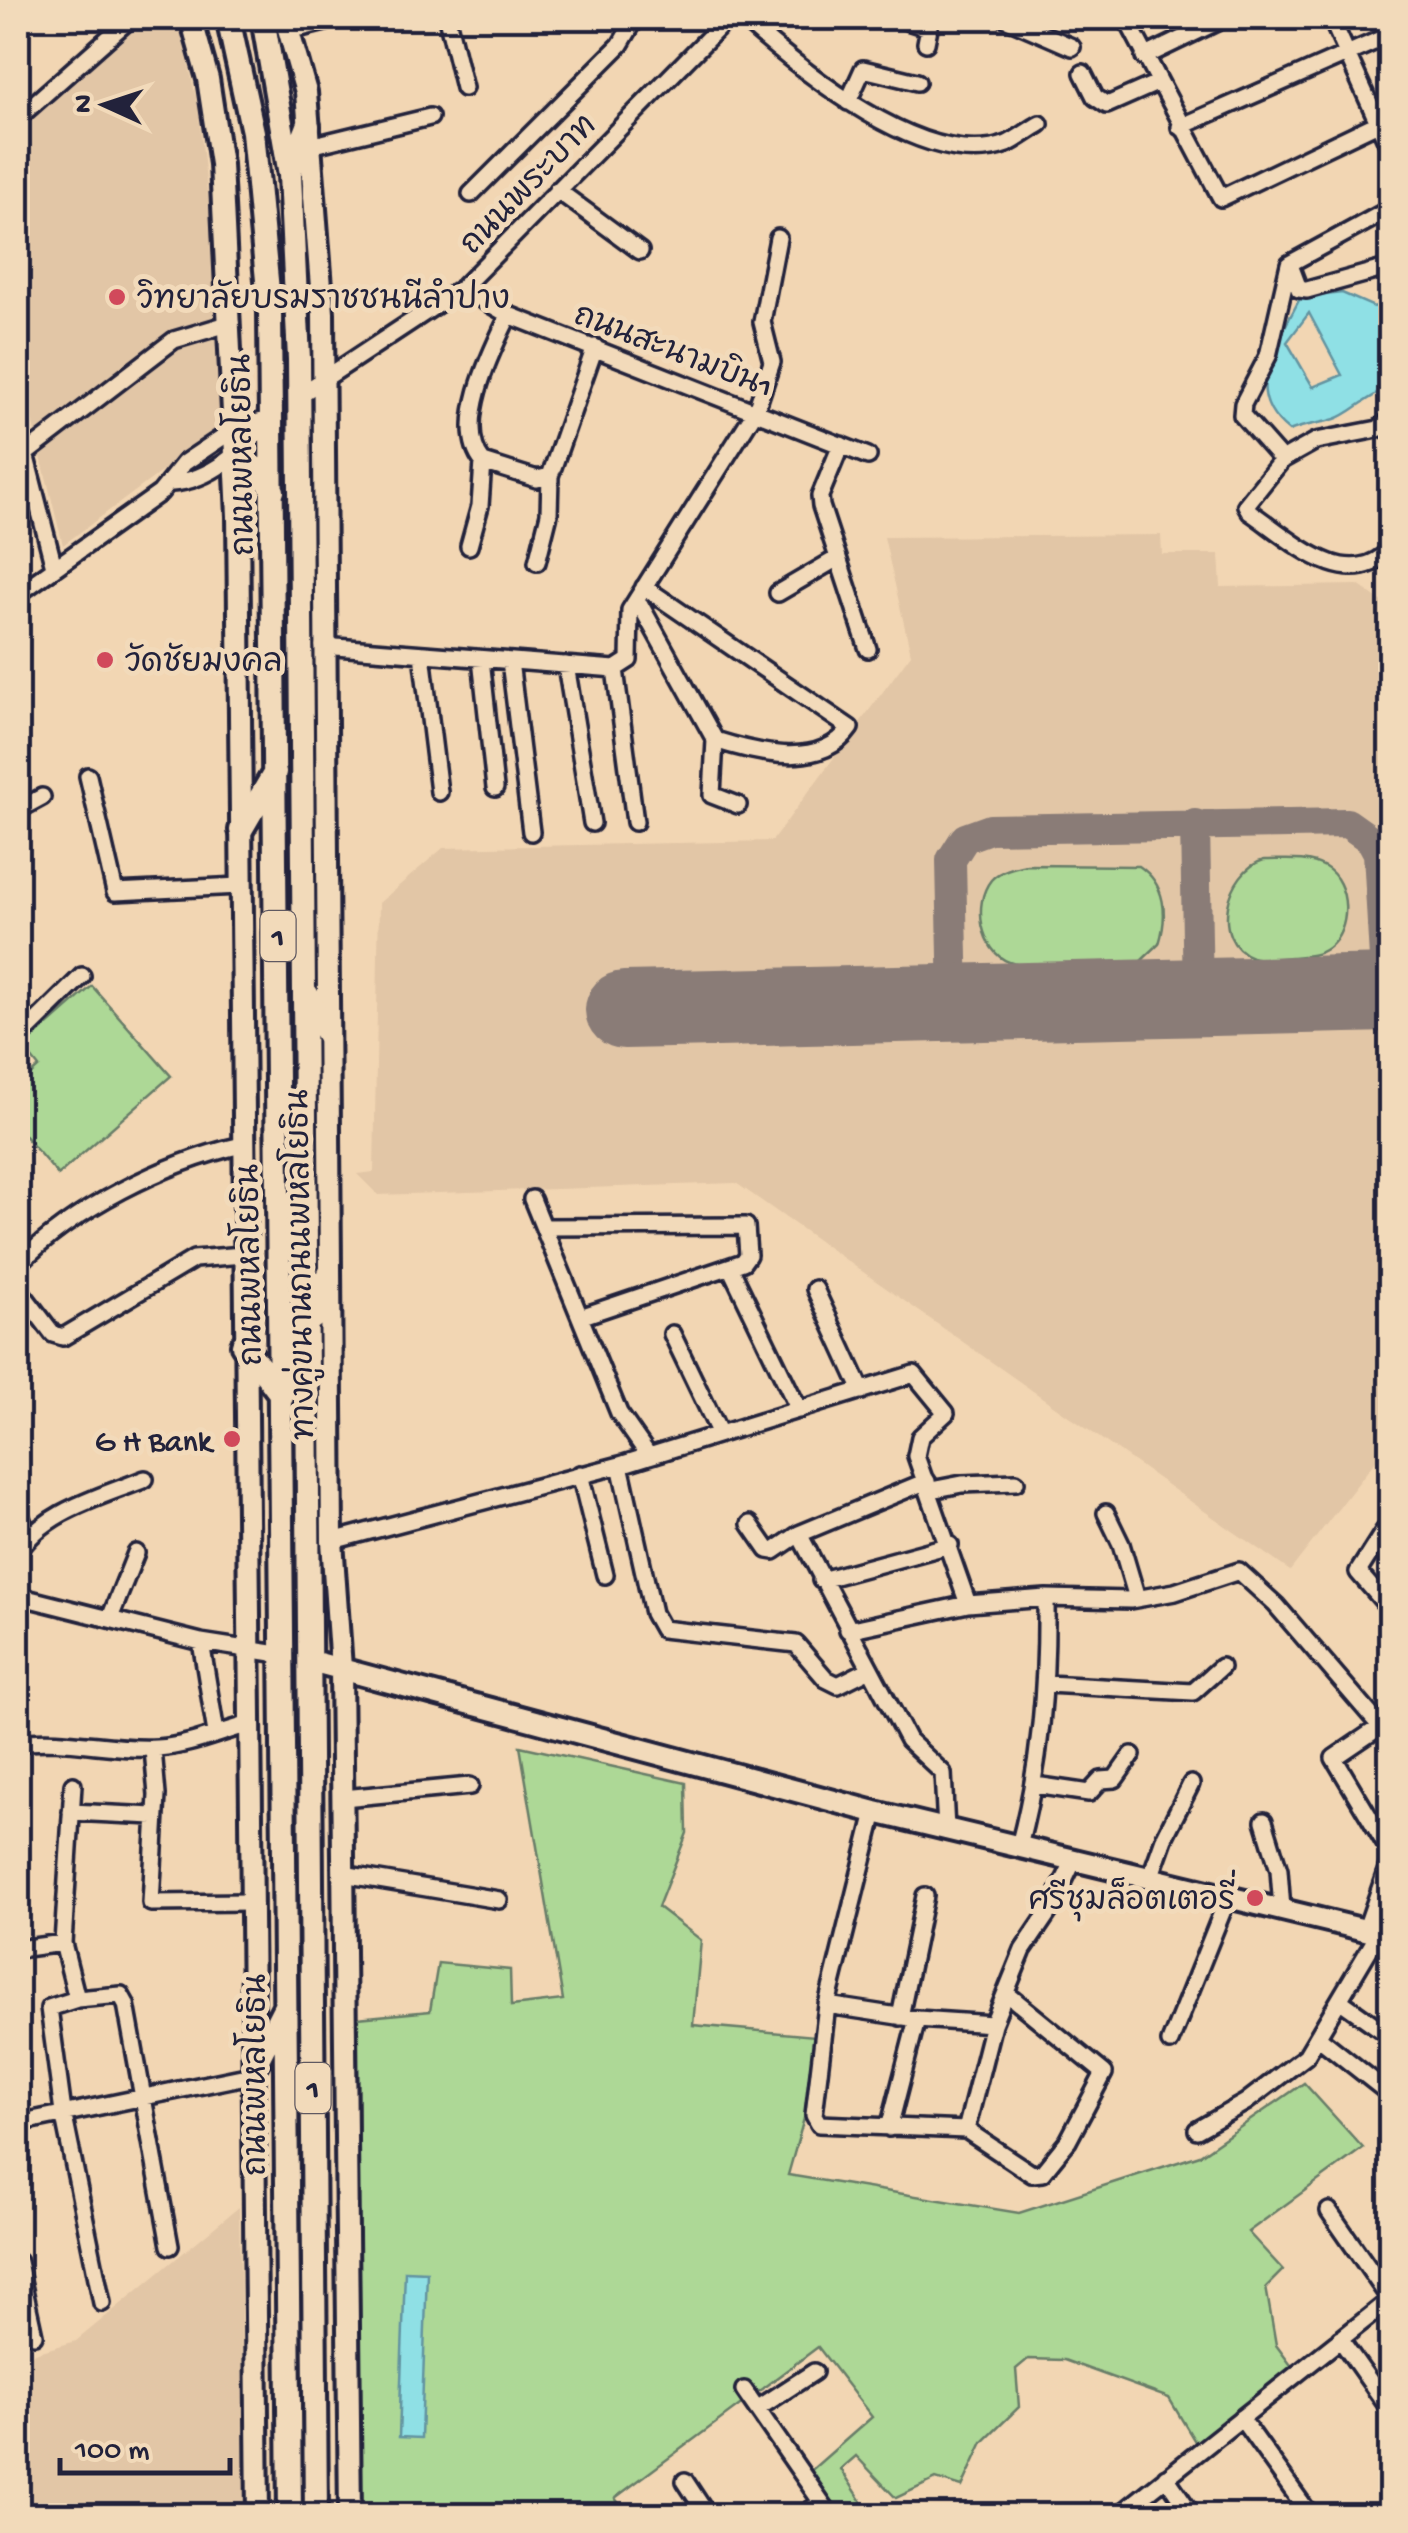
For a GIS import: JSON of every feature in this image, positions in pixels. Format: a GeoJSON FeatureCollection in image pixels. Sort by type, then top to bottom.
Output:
{"type":"FeatureCollection","features":[{"type":"Feature","properties":{"kind":"highway","name":"ถนนพหลโยธิน"},"geometry":{"type":"LineString","coordinates":[[264,18],[290,172],[297,276],[316,2516]]}},
{"type":"Feature","properties":{"kind":"highway","name":"ถนนพหลโยธิน"},"geometry":{"type":"LineString","coordinates":[[227,19],[253,132],[270,312],[290,2516]]}},
{"type":"Feature","properties":{"kind":"highway"},"geometry":{"type":"LineString","coordinates":[[290,172],[309,136]]}},
{"type":"Feature","properties":{"kind":"highway"},"geometry":{"type":"LineString","coordinates":[[272,418],[297,398]]}},
{"type":"Feature","properties":{"kind":"highway"},"geometry":{"type":"LineString","coordinates":[[236,456],[262,472],[272,492]]}},
{"type":"Feature","properties":{"kind":"highway"},"geometry":{"type":"LineString","coordinates":[[242,830],[276,770]]}},
{"type":"Feature","properties":{"kind":"highway"},"geometry":{"type":"LineString","coordinates":[[303,986],[326,1034]]}},
{"type":"Feature","properties":{"kind":"highway"},"geometry":{"type":"LineString","coordinates":[[307,1334],[329,1274]]}},
{"type":"Feature","properties":{"kind":"highway"},"geometry":{"type":"LineString","coordinates":[[244,1345],[282,1396]]}},
{"type":"Feature","properties":{"kind":"highway"},"geometry":{"type":"LineString","coordinates":[[285,1655],[311,1661]]}},
{"type":"Feature","properties":{"kind":"highway"},"geometry":{"type":"LineString","coordinates":[[256,2068],[285,2005]]}},
{"type":"Feature","properties":{"kind":"main road","name":"ทางคู่ขนานถนนพหลโยธิน"},"geometry":{"type":"LineString","coordinates":[[192,18],[208,79],[221,164],[236,456],[258,2516]]}},
{"type":"Feature","properties":{"kind":"main road","name":"ทางคู่ขนานถนนพหลโยธิน"},"geometry":{"type":"LineString","coordinates":[[287,24],[306,92],[323,313],[320,381],[332,1541],[341,1668],[350,2516]]}},
{"type":"Feature","properties":{"kind":"main road"},"geometry":{"type":"LineString","coordinates":[[311,1661],[874,1812],[1378,1933]]}},
{"type":"Feature","properties":{"kind":"street"},"geometry":{"type":"LineString","coordinates":[[18,118],[131,18]]}},
{"type":"Feature","properties":{"kind":"street"},"geometry":{"type":"LineString","coordinates":[[287,24],[341,18]]}},
{"type":"Feature","properties":{"kind":"street"},"geometry":{"type":"LineString","coordinates":[[447,18],[464,88]]}},
{"type":"Feature","properties":{"kind":"street"},"geometry":{"type":"LineString","coordinates":[[471,194],[620,44],[636,18]]}},
{"type":"Feature","properties":{"kind":"street","name":"ถนนพระบาท"},"geometry":{"type":"LineString","coordinates":[[297,398],[462,288],[728,18]]}},
{"type":"Feature","properties":{"kind":"street"},"geometry":{"type":"LineString","coordinates":[[742,18],[808,76],[892,128],[958,146],[1004,145],[1040,124]]}},
{"type":"Feature","properties":{"kind":"street"},"geometry":{"type":"LineString","coordinates":[[898,18],[928,28],[926,44]]}},
{"type":"Feature","properties":{"kind":"street"},"geometry":{"type":"LineString","coordinates":[[1005,18],[1072,47]]}},
{"type":"Feature","properties":{"kind":"street"},"geometry":{"type":"LineString","coordinates":[[1126,18],[1180,128],[1220,198],[1378,124]]}},
{"type":"Feature","properties":{"kind":"street"},"geometry":{"type":"LineString","coordinates":[[1144,57],[1225,18]]}},
{"type":"Feature","properties":{"kind":"street"},"geometry":{"type":"LineString","coordinates":[[1331,18],[1390,149]]}},
{"type":"Feature","properties":{"kind":"street"},"geometry":{"type":"LineString","coordinates":[[1180,128],[1390,36]]}},
{"type":"Feature","properties":{"kind":"street"},"geometry":{"type":"LineString","coordinates":[[848,102],[864,70],[916,82]]}},
{"type":"Feature","properties":{"kind":"street"},"geometry":{"type":"LineString","coordinates":[[1083,72],[1095,98],[1107,105],[1157,83]]}},
{"type":"Feature","properties":{"kind":"street"},"geometry":{"type":"LineString","coordinates":[[309,136],[430,117]]}},
{"type":"Feature","properties":{"kind":"street"},"geometry":{"type":"LineString","coordinates":[[557,190],[640,251]]}},
{"type":"Feature","properties":{"kind":"street"},"geometry":{"type":"LineString","coordinates":[[1282,460],[1242,415],[1242,404],[1268,356],[1289,264],[1390,210]]}},
{"type":"Feature","properties":{"kind":"street"},"geometry":{"type":"LineString","coordinates":[[323,646],[615,669],[629,660],[630,610],[756,410],[772,362],[762,322],[778,238]]}},
{"type":"Feature","properties":{"kind":"street"},"geometry":{"type":"LineString","coordinates":[[1289,264],[1298,288],[1307,290],[1390,268]]}},
{"type":"Feature","properties":{"kind":"street","name":"ถนนสะนามบิน1"},"geometry":{"type":"LineString","coordinates":[[462,288],[509,315],[868,456]]}},
{"type":"Feature","properties":{"kind":"street"},"geometry":{"type":"LineString","coordinates":[[509,315],[477,382],[477,454],[483,462],[537,479],[550,476]]}},
{"type":"Feature","properties":{"kind":"street"},"geometry":{"type":"LineString","coordinates":[[24,455],[174,340],[232,323]]}},
{"type":"Feature","properties":{"kind":"street"},"geometry":{"type":"LineString","coordinates":[[538,562],[549,514],[550,476],[595,348]]}},
{"type":"Feature","properties":{"kind":"street"},"geometry":{"type":"LineString","coordinates":[[18,594],[172,483],[184,464],[232,430],[272,418]]}},
{"type":"Feature","properties":{"kind":"street"},"geometry":{"type":"LineString","coordinates":[[172,483],[191,482],[236,456],[272,418]]}},
{"type":"Feature","properties":{"kind":"street"},"geometry":{"type":"LineString","coordinates":[[1390,420],[1378,429],[1316,441],[1282,460],[1246,505],[1250,512],[1326,562],[1350,569],[1370,567],[1390,550]]}},
{"type":"Feature","properties":{"kind":"street"},"geometry":{"type":"LineString","coordinates":[[18,426],[54,567]]}},
{"type":"Feature","properties":{"kind":"street"},"geometry":{"type":"LineString","coordinates":[[841,445],[820,496],[836,559],[868,649]]}},
{"type":"Feature","properties":{"kind":"street"},"geometry":{"type":"LineString","coordinates":[[469,546],[478,521],[483,462]]}},
{"type":"Feature","properties":{"kind":"street"},"geometry":{"type":"LineString","coordinates":[[778,593],[836,559]]}},
{"type":"Feature","properties":{"kind":"street"},"geometry":{"type":"LineString","coordinates":[[640,593],[850,728],[838,742],[804,753],[758,752],[715,740]]}},
{"type":"Feature","properties":{"kind":"street"},"geometry":{"type":"LineString","coordinates":[[640,593],[715,740],[712,795],[738,805]]}},
{"type":"Feature","properties":{"kind":"street"},"geometry":{"type":"LineString","coordinates":[[422,654],[440,792]]}},
{"type":"Feature","properties":{"kind":"street"},"geometry":{"type":"LineString","coordinates":[[481,658],[495,788]]}},
{"type":"Feature","properties":{"kind":"street"},"geometry":{"type":"LineString","coordinates":[[510,661],[531,832]]}},
{"type":"Feature","properties":{"kind":"street"},"geometry":{"type":"LineString","coordinates":[[566,665],[592,823]]}},
{"type":"Feature","properties":{"kind":"street"},"geometry":{"type":"LineString","coordinates":[[615,669],[636,822]]}},
{"type":"Feature","properties":{"kind":"street"},"geometry":{"type":"LineString","coordinates":[[88,776],[115,892],[240,886]]}},
{"type":"Feature","properties":{"kind":"street"},"geometry":{"type":"LineString","coordinates":[[18,810],[42,797]]}},
{"type":"Feature","properties":{"kind":"street"},"geometry":{"type":"LineString","coordinates":[[18,1039],[82,976]]}},
{"type":"Feature","properties":{"kind":"street"},"geometry":{"type":"LineString","coordinates":[[18,1265],[47,1234],[190,1157],[242,1146]]}},
{"type":"Feature","properties":{"kind":"street"},"geometry":{"type":"LineString","coordinates":[[532,1199],[619,1413],[649,1456]]}},
{"type":"Feature","properties":{"kind":"street"},"geometry":{"type":"LineString","coordinates":[[544,1227],[742,1224],[747,1230],[747,1259],[580,1317]]}},
{"type":"Feature","properties":{"kind":"street"},"geometry":{"type":"LineString","coordinates":[[18,1288],[53,1334],[63,1337],[194,1260],[243,1256]]}},
{"type":"Feature","properties":{"kind":"street"},"geometry":{"type":"LineString","coordinates":[[730,1266],[800,1410]]}},
{"type":"Feature","properties":{"kind":"street"},"geometry":{"type":"LineString","coordinates":[[815,1289],[862,1391]]}},
{"type":"Feature","properties":{"kind":"street"},"geometry":{"type":"LineString","coordinates":[[672,1334],[720,1434]]}},
{"type":"Feature","properties":{"kind":"street"},"geometry":{"type":"LineString","coordinates":[[332,1541],[620,1465],[914,1374],[943,1406],[945,1418],[920,1436],[916,1446],[968,1604]]}},
{"type":"Feature","properties":{"kind":"street"},"geometry":{"type":"LineString","coordinates":[[620,1465],[653,1613],[662,1628],[796,1644],[826,1679],[838,1685],[868,1670]]}},
{"type":"Feature","properties":{"kind":"street"},"geometry":{"type":"LineString","coordinates":[[580,1474],[605,1574]]}},
{"type":"Feature","properties":{"kind":"street"},"geometry":{"type":"LineString","coordinates":[[18,1553],[28,1536],[84,1504],[145,1479]]}},
{"type":"Feature","properties":{"kind":"street"},"geometry":{"type":"LineString","coordinates":[[750,1524],[770,1552],[799,1534],[929,1486],[1016,1482]]}},
{"type":"Feature","properties":{"kind":"street"},"geometry":{"type":"LineString","coordinates":[[18,1510],[28,1536]]}},
{"type":"Feature","properties":{"kind":"street"},"geometry":{"type":"LineString","coordinates":[[1106,1513],[1121,1544],[1138,1598]]}},
{"type":"Feature","properties":{"kind":"street"},"geometry":{"type":"LineString","coordinates":[[1390,1528],[1372,1546],[1358,1572],[1390,1609]]}},
{"type":"Feature","properties":{"kind":"street"},"geometry":{"type":"LineString","coordinates":[[799,1534],[908,1740],[942,1773],[946,1829]]}},
{"type":"Feature","properties":{"kind":"street"},"geometry":{"type":"LineString","coordinates":[[821,1580],[950,1544]]}},
{"type":"Feature","properties":{"kind":"street"},"geometry":{"type":"LineString","coordinates":[[110,1618],[136,1553]]}},
{"type":"Feature","properties":{"kind":"street"},"geometry":{"type":"LineString","coordinates":[[848,1630],[968,1604],[1046,1598],[1138,1598],[1174,1592],[1239,1572],[1276,1605],[1386,1723],[1334,1758],[1390,1852]]}},
{"type":"Feature","properties":{"kind":"street"},"geometry":{"type":"LineString","coordinates":[[18,1596],[201,1642],[285,1655]]}},
{"type":"Feature","properties":{"kind":"street"},"geometry":{"type":"LineString","coordinates":[[1019,1846],[1035,1785],[1047,1684],[1046,1598]]}},
{"type":"Feature","properties":{"kind":"street"},"geometry":{"type":"LineString","coordinates":[[201,1642],[216,1733]]}},
{"type":"Feature","properties":{"kind":"street"},"geometry":{"type":"LineString","coordinates":[[1047,1684],[1193,1692],[1221,1666]]}},
{"type":"Feature","properties":{"kind":"street"},"geometry":{"type":"LineString","coordinates":[[18,1742],[54,1740],[153,1748],[186,1745],[247,1725]]}},
{"type":"Feature","properties":{"kind":"street"},"geometry":{"type":"LineString","coordinates":[[153,1748],[151,1903],[251,1902]]}},
{"type":"Feature","properties":{"kind":"street"},"geometry":{"type":"LineString","coordinates":[[1035,1785],[1089,1793],[1100,1780],[1115,1779],[1132,1755]]}},
{"type":"Feature","properties":{"kind":"street"},"geometry":{"type":"LineString","coordinates":[[73,1784],[63,1943],[77,1999]]}},
{"type":"Feature","properties":{"kind":"street"},"geometry":{"type":"LineString","coordinates":[[1150,1878],[1164,1836],[1191,1784]]}},
{"type":"Feature","properties":{"kind":"street"},"geometry":{"type":"LineString","coordinates":[[342,1798],[470,1786]]}},
{"type":"Feature","properties":{"kind":"street"},"geometry":{"type":"LineString","coordinates":[[72,1812],[154,1816]]}},
{"type":"Feature","properties":{"kind":"street"},"geometry":{"type":"LineString","coordinates":[[874,1812],[827,2006],[814,2115],[827,2127],[966,2130],[1032,2174],[1042,2173],[1068,2141],[1104,2073],[1006,1993]]}},
{"type":"Feature","properties":{"kind":"street"},"geometry":{"type":"LineString","coordinates":[[1264,1821],[1279,1870],[1282,1908]]}},
{"type":"Feature","properties":{"kind":"street"},"geometry":{"type":"LineString","coordinates":[[966,2130],[993,2024],[1023,1950],[1050,1910],[1074,1860]]}},
{"type":"Feature","properties":{"kind":"street"},"geometry":{"type":"LineString","coordinates":[[1196,2130],[1284,2075],[1320,2038],[1378,1933],[1390,1860]]}},
{"type":"Feature","properties":{"kind":"street"},"geometry":{"type":"LineString","coordinates":[[343,1874],[499,1900]]}},
{"type":"Feature","properties":{"kind":"street"},"geometry":{"type":"LineString","coordinates":[[889,2128],[925,1896]]}},
{"type":"Feature","properties":{"kind":"street"},"geometry":{"type":"LineString","coordinates":[[1170,2042],[1229,1896]]}},
{"type":"Feature","properties":{"kind":"street"},"geometry":{"type":"LineString","coordinates":[[18,1949],[63,1943]]}},
{"type":"Feature","properties":{"kind":"street"},"geometry":{"type":"LineString","coordinates":[[102,2302],[63,2112],[49,2008],[77,1999],[121,1995],[170,2246]]}},
{"type":"Feature","properties":{"kind":"street"},"geometry":{"type":"LineString","coordinates":[[1342,2002],[1390,2036]]}},
{"type":"Feature","properties":{"kind":"street"},"geometry":{"type":"LineString","coordinates":[[827,2006],[908,2018],[993,2024]]}},
{"type":"Feature","properties":{"kind":"street"},"geometry":{"type":"LineString","coordinates":[[1320,2038],[1390,2094]]}},
{"type":"Feature","properties":{"kind":"street"},"geometry":{"type":"LineString","coordinates":[[18,2123],[256,2068]]}},
{"type":"Feature","properties":{"kind":"street"},"geometry":{"type":"LineString","coordinates":[[1118,2516],[1390,2299],[1329,2211]]}},
{"type":"Feature","properties":{"kind":"street"},"geometry":{"type":"LineString","coordinates":[[18,2262],[34,2335]]}},
{"type":"Feature","properties":{"kind":"street"},"geometry":{"type":"LineString","coordinates":[[1340,2339],[1390,2410]]}},
{"type":"Feature","properties":{"kind":"street"},"geometry":{"type":"LineString","coordinates":[[757,2409],[814,2372]]}},
{"type":"Feature","properties":{"kind":"street"},"geometry":{"type":"LineString","coordinates":[[744,2390],[826,2509],[802,2516]]}},
{"type":"Feature","properties":{"kind":"street"},"geometry":{"type":"LineString","coordinates":[[1240,2418],[1311,2516]]}},
{"type":"Feature","properties":{"kind":"street"},"geometry":{"type":"LineString","coordinates":[[1166,2477],[1193,2516]]}},
{"type":"Feature","properties":{"kind":"street"},"geometry":{"type":"LineString","coordinates":[[685,2482],[708,2516]]}},
{"type":"Feature","properties":{"kind":"shaded area","name":"วิทยาลัยบรมราชชนนีลำปาง"},"geometry":{"type":"Polygon","coordinates":[[[148,18],[178,18],[198,106],[213,246],[220,428],[63,545],[18,364],[18,133],[148,18]]]}},
{"type":"Feature","properties":{"kind":"shaded area"},"geometry":{"type":"Polygon","coordinates":[[[1161,535],[1162,554],[1219,554],[1221,587],[1358,585],[1390,607],[1390,1442],[1290,1571],[736,1183],[378,1195],[357,1174],[374,1172],[379,903],[443,848],[772,841],[911,654],[884,537],[1161,535]]]}},
{"type":"Feature","properties":{"kind":"shaded area"},"geometry":{"type":"Polygon","coordinates":[[[239,2207],[245,2515],[18,2515],[18,2358],[76,2341],[239,2207]]]}},
{"type":"Feature","properties":{"kind":"green space"},"geometry":{"type":"Polygon","coordinates":[[[1264,860],[1311,862],[1334,874],[1345,907],[1341,930],[1328,948],[1310,955],[1266,959],[1239,949],[1227,922],[1228,906],[1240,877],[1264,860]]]}},
{"type":"Feature","properties":{"kind":"green space"},"geometry":{"type":"Polygon","coordinates":[[[1027,865],[1139,866],[1160,891],[1164,911],[1159,944],[1141,961],[1127,964],[1034,967],[1009,962],[999,956],[986,938],[982,901],[991,880],[1027,865]]]}},
{"type":"Feature","properties":{"kind":"green space"},"geometry":{"type":"Polygon","coordinates":[[[92,986],[171,1076],[58,1175],[18,1128],[18,1086],[39,1067],[23,1047],[92,986]]]}},
{"type":"Feature","properties":{"kind":"green space"},"geometry":{"type":"Polygon","coordinates":[[[520,1746],[686,1783],[687,1833],[658,1907],[701,1940],[693,2025],[827,2037],[788,2175],[1019,2213],[1200,2155],[1304,2083],[1363,2148],[1248,2232],[1283,2270],[1266,2287],[1276,2345],[1293,2368],[1197,2445],[1169,2398],[1064,2360],[1028,2359],[1016,2369],[1019,2407],[983,2442],[962,2487],[936,2479],[896,2498],[856,2456],[841,2469],[870,2514],[836,2515],[807,2474],[872,2417],[818,2347],[615,2498],[627,2515],[368,2515],[360,2505],[358,2018],[430,2011],[438,1963],[510,1970],[511,2006],[563,2000],[520,1746]]]}},
{"type":"Feature","properties":{"kind":"water"},"geometry":{"type":"Polygon","coordinates":[[[1342,293],[1374,307],[1390,300],[1390,388],[1341,417],[1289,431],[1274,416],[1264,384],[1273,350],[1300,298],[1342,293]],[[1309,313],[1287,342],[1313,387],[1342,375],[1309,313]]]}},
{"type":"Feature","properties":{"kind":"water"},"geometry":{"type":"Polygon","coordinates":[[[405,2271],[427,2272],[421,2438],[399,2437],[405,2271]]]}},
{"type":"Feature","properties":{"kind":"taxiway"},"geometry":{"type":"LineString","coordinates":[[954,1005],[951,860],[965,838],[990,829],[1347,823],[1371,840],[1378,853],[1386,994]]}},
{"type":"Feature","properties":{"kind":"taxiway"},"geometry":{"type":"LineString","coordinates":[[1195,824],[1198,999]]}},
{"type":"Feature","properties":{"kind":"runway"},"geometry":{"type":"LineString","coordinates":[[624,1010],[1390,993]]}},
{"type":"Feature","properties":{"kind":"place","name":"วิทยาลัยบรมราชชนนีลำปาง"},"geometry":{"type":"Point","coordinates":[117,297]}},
{"type":"Feature","properties":{"kind":"place","name":"วัดชัยมงคล"},"geometry":{"type":"Point","coordinates":[105,660]}},
{"type":"Feature","properties":{"kind":"place","name":"G H Bank"},"geometry":{"type":"Point","coordinates":[232,1439]}},
{"type":"Feature","properties":{"kind":"place","name":"ศรีชุมล็อตเตอรี่"},"geometry":{"type":"Point","coordinates":[1255,1898]}}]}
